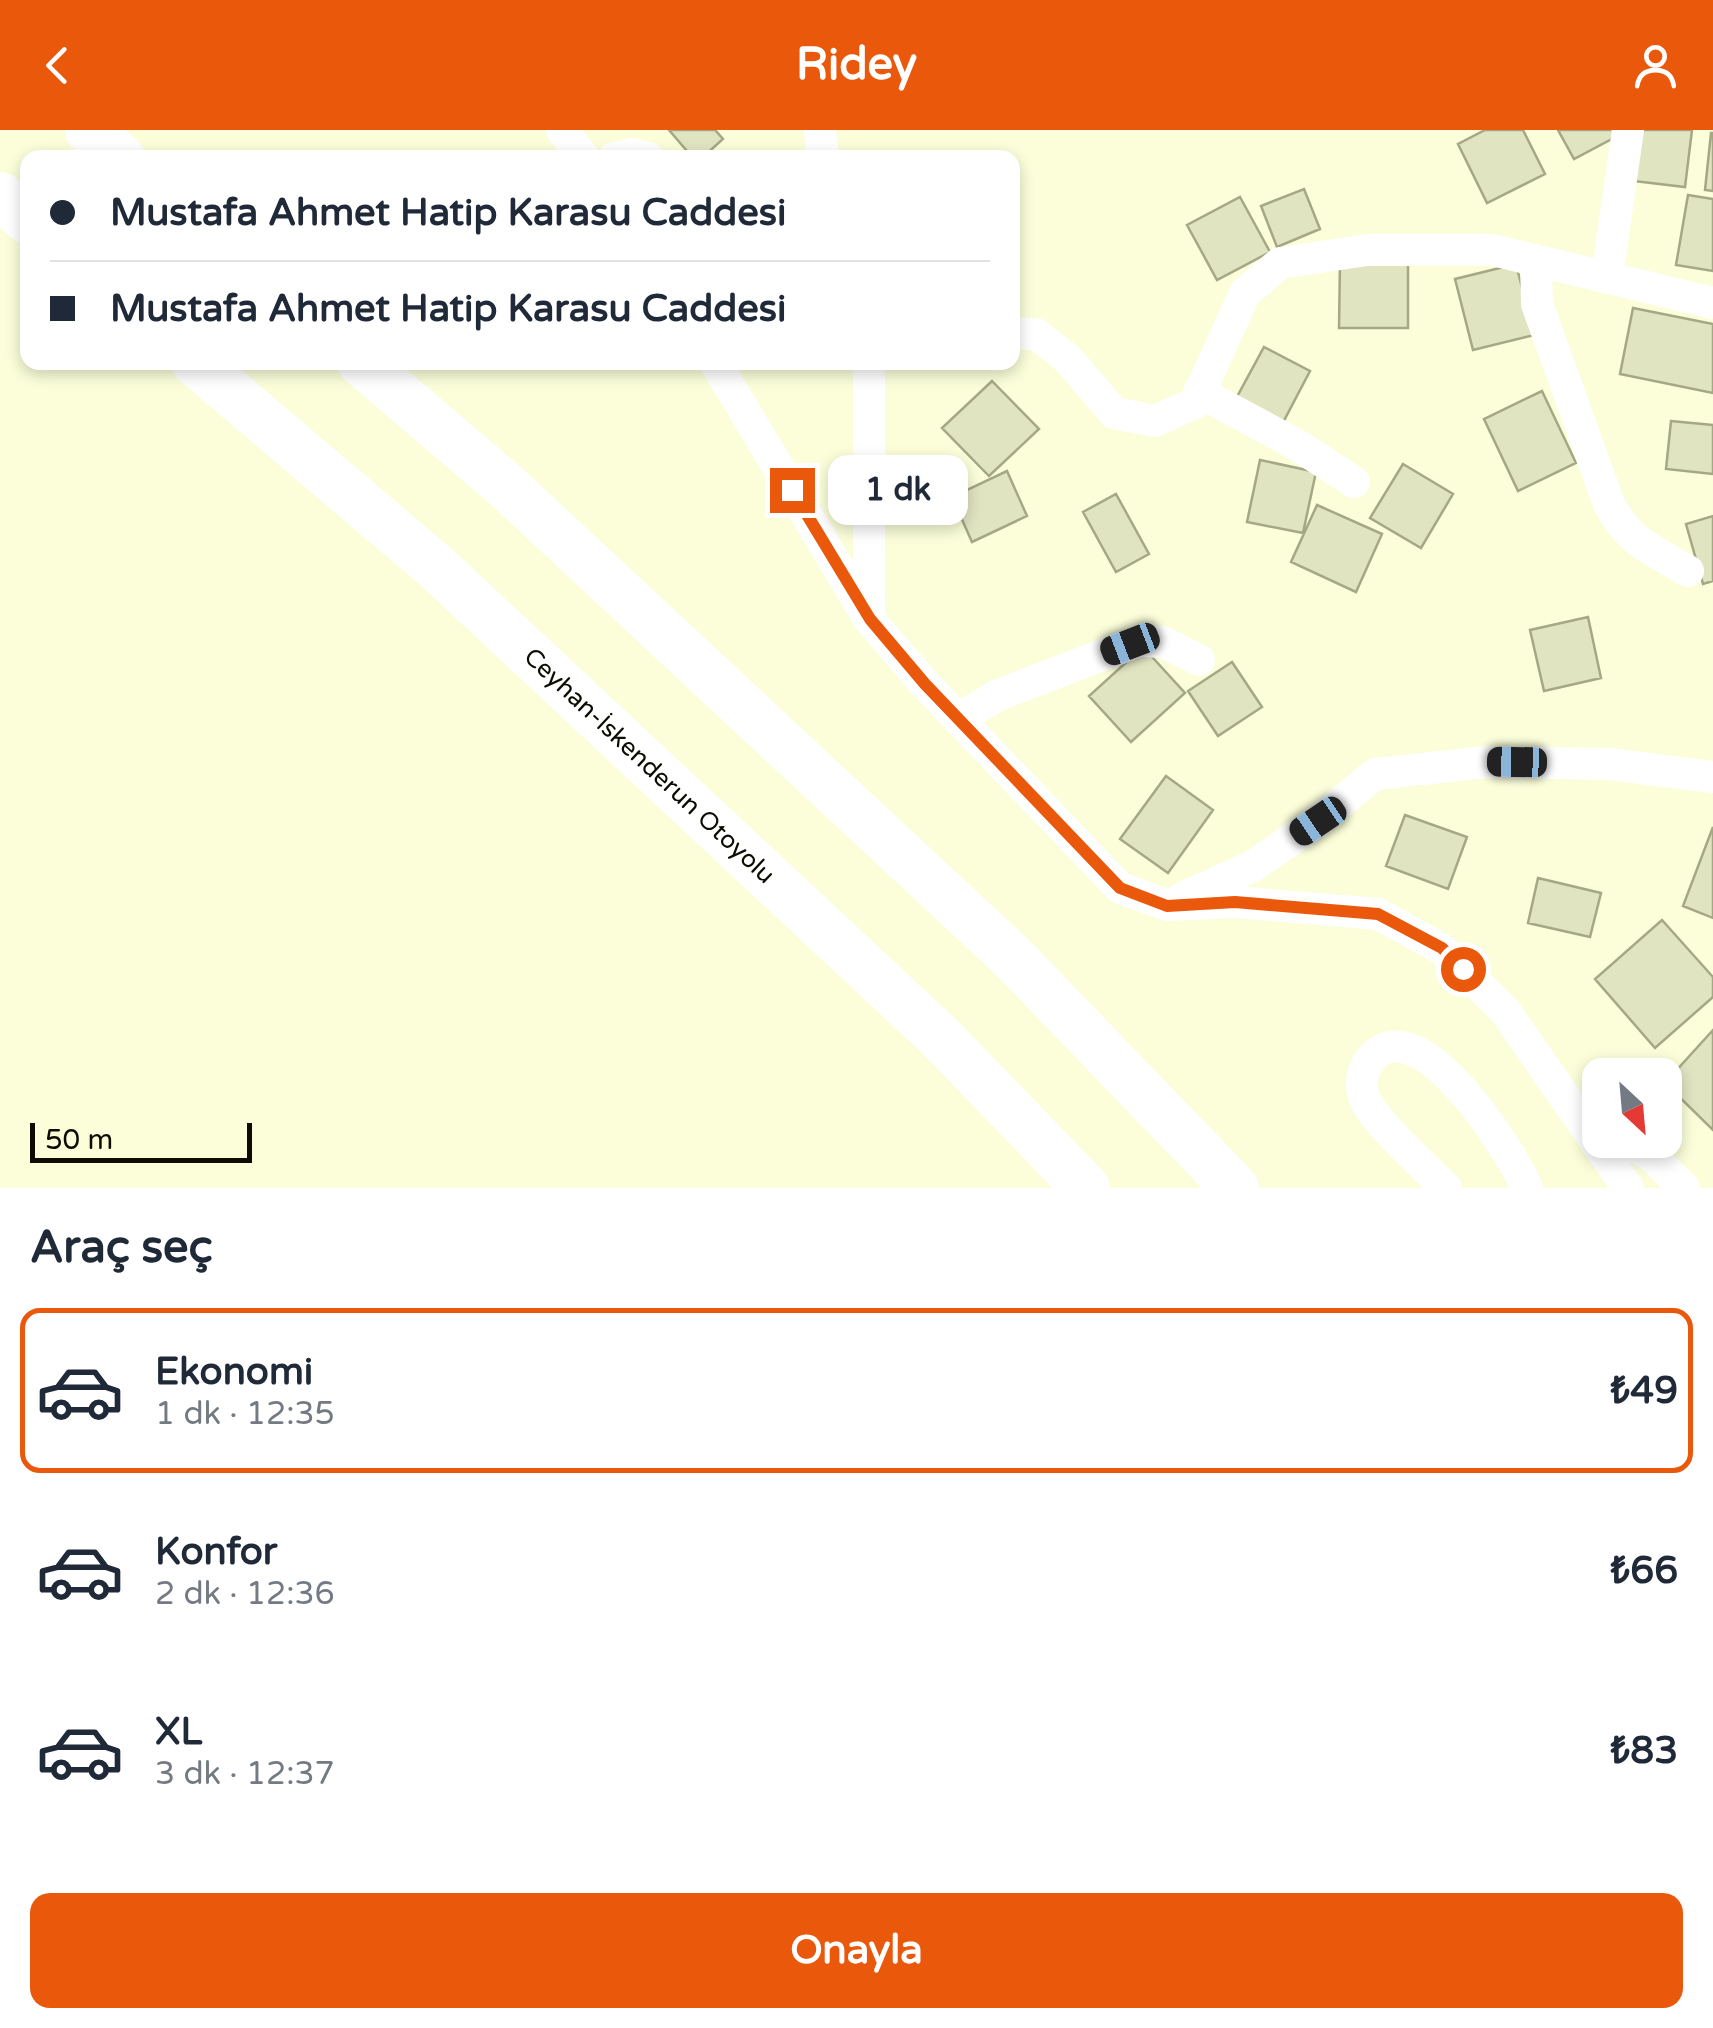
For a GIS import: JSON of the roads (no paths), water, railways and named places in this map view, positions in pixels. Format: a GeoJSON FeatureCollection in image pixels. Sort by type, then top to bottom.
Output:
{"type":"FeatureCollection","features":[{"type":"Feature","properties":{"kind":"highway"},"geometry":{"type":"LineString","coordinates":[[88,130],[112,150]]}},
{"type":"Feature","properties":{"kind":"highway"},"geometry":{"type":"LineString","coordinates":[[0,196],[20,213]]}},
{"type":"Feature","properties":{"kind":"highway","name":"Ceyhan-İskenderun Otoyolu"},"geometry":{"type":"LineString","coordinates":[[204,370],[436,567],[941,1038],[1086,1188]]}},
{"type":"Feature","properties":{"kind":"highway"},"geometry":{"type":"LineString","coordinates":[[371,370],[505,484],[999,945],[1235,1188]]}},
{"type":"Feature","properties":{"kind":"street"},"geometry":{"type":"LineString","coordinates":[[1607,278],[1628,130]]}},
{"type":"Feature","properties":{"kind":"street"},"geometry":{"type":"LineString","coordinates":[[1020,333],[1036,334],[1068,359],[1114,414],[1156,421],[1195,403],[1245,293],[1280,263],[1366,250],[1492,250],[1713,303]]}},
{"type":"Feature","properties":{"kind":"street"},"geometry":{"type":"LineString","coordinates":[[1536,260],[1538,304],[1609,504],[1620,526],[1635,541],[1688,571]]}},
{"type":"Feature","properties":{"kind":"street"},"geometry":{"type":"LineString","coordinates":[[720,370],[870,619],[958,719],[1120,888],[1167,906],[1235,902],[1378,914],[1442,948],[1505,1011],[1582,1111]]}},
{"type":"Feature","properties":{"kind":"street"},"geometry":{"type":"LineString","coordinates":[[869,370],[870,619]]}},
{"type":"Feature","properties":{"kind":"street"},"geometry":{"type":"LineString","coordinates":[[1200,392],[1299,446],[1354,482]]}},
{"type":"Feature","properties":{"kind":"street"},"geometry":{"type":"LineString","coordinates":[[958,719],[998,695],[1139,641],[1163,642],[1199,660]]}},
{"type":"Feature","properties":{"kind":"street"},"geometry":{"type":"LineString","coordinates":[[1167,906],[1253,866],[1318,821],[1375,774],[1487,762],[1609,764],[1713,777]]}},
{"type":"Feature","properties":{"kind":"street"},"geometry":{"type":"LineString","coordinates":[[1446,1188],[1366,1101],[1362,1091],[1365,1070],[1370,1060],[1389,1048],[1412,1048],[1423,1053],[1474,1104],[1517,1163],[1527,1188]]}},
{"type":"Feature","properties":{"kind":"street"},"geometry":{"type":"LineString","coordinates":[[1611,1158],[1628,1188]]}},
{"type":"Feature","properties":{"kind":"street"},"geometry":{"type":"LineString","coordinates":[[1655,1158],[1684,1188]]}}]}
